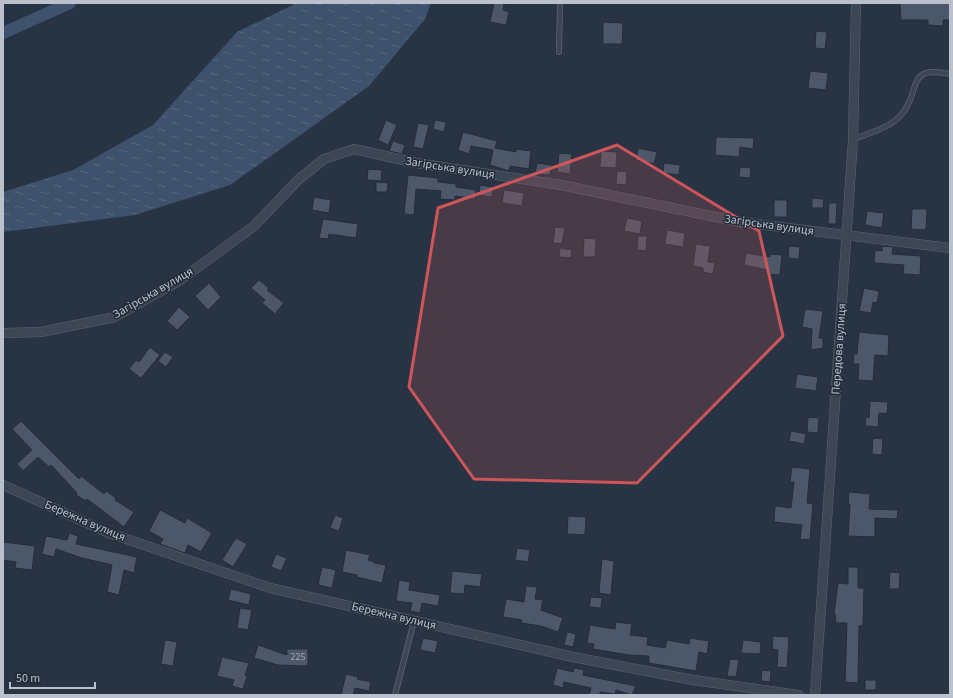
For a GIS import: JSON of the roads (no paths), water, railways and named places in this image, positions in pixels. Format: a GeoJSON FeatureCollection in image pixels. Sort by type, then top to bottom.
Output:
{"type":"FeatureCollection","features":[{"type":"Feature","properties":{"kind":"street","name":"Передова вулиця"},"geometry":{"type":"LineString","coordinates":[[815,695],[853,140],[856,3]]}},
{"type":"Feature","properties":{"kind":"street","name":"Загірська вулиця"},"geometry":{"type":"LineString","coordinates":[[3,333],[41,332],[115,317],[179,281],[254,226],[298,180],[324,159],[354,149],[416,163],[561,185],[740,222],[950,248]]}},
{"type":"Feature","properties":{"kind":"street","name":"Бережна вулиця"},"geometry":{"type":"LineString","coordinates":[[3,485],[109,533],[270,588],[573,657],[693,680],[799,695]]}},
{"type":"Feature","properties":{"kind":"lane"},"geometry":{"type":"LineString","coordinates":[[559,52],[560,3]]}},
{"type":"Feature","properties":{"kind":"lane"},"geometry":{"type":"LineString","coordinates":[[853,140],[885,127],[904,112],[910,101],[915,84],[922,75],[932,72],[950,74]]}},
{"type":"Feature","properties":{"kind":"lane"},"geometry":{"type":"LineString","coordinates":[[395,695],[414,621]]}},
{"type":"Feature","properties":{"kind":"water"},"geometry":{"type":"Polygon","coordinates":[[[297,3],[431,3],[425,19],[369,86],[230,185],[135,215],[3,232],[3,192],[73,170],[153,125],[237,32],[297,3]]]}},
{"type":"Feature","properties":{"kind":"waterway"},"geometry":{"type":"LineString","coordinates":[[3,33],[70,3]]}}]}
